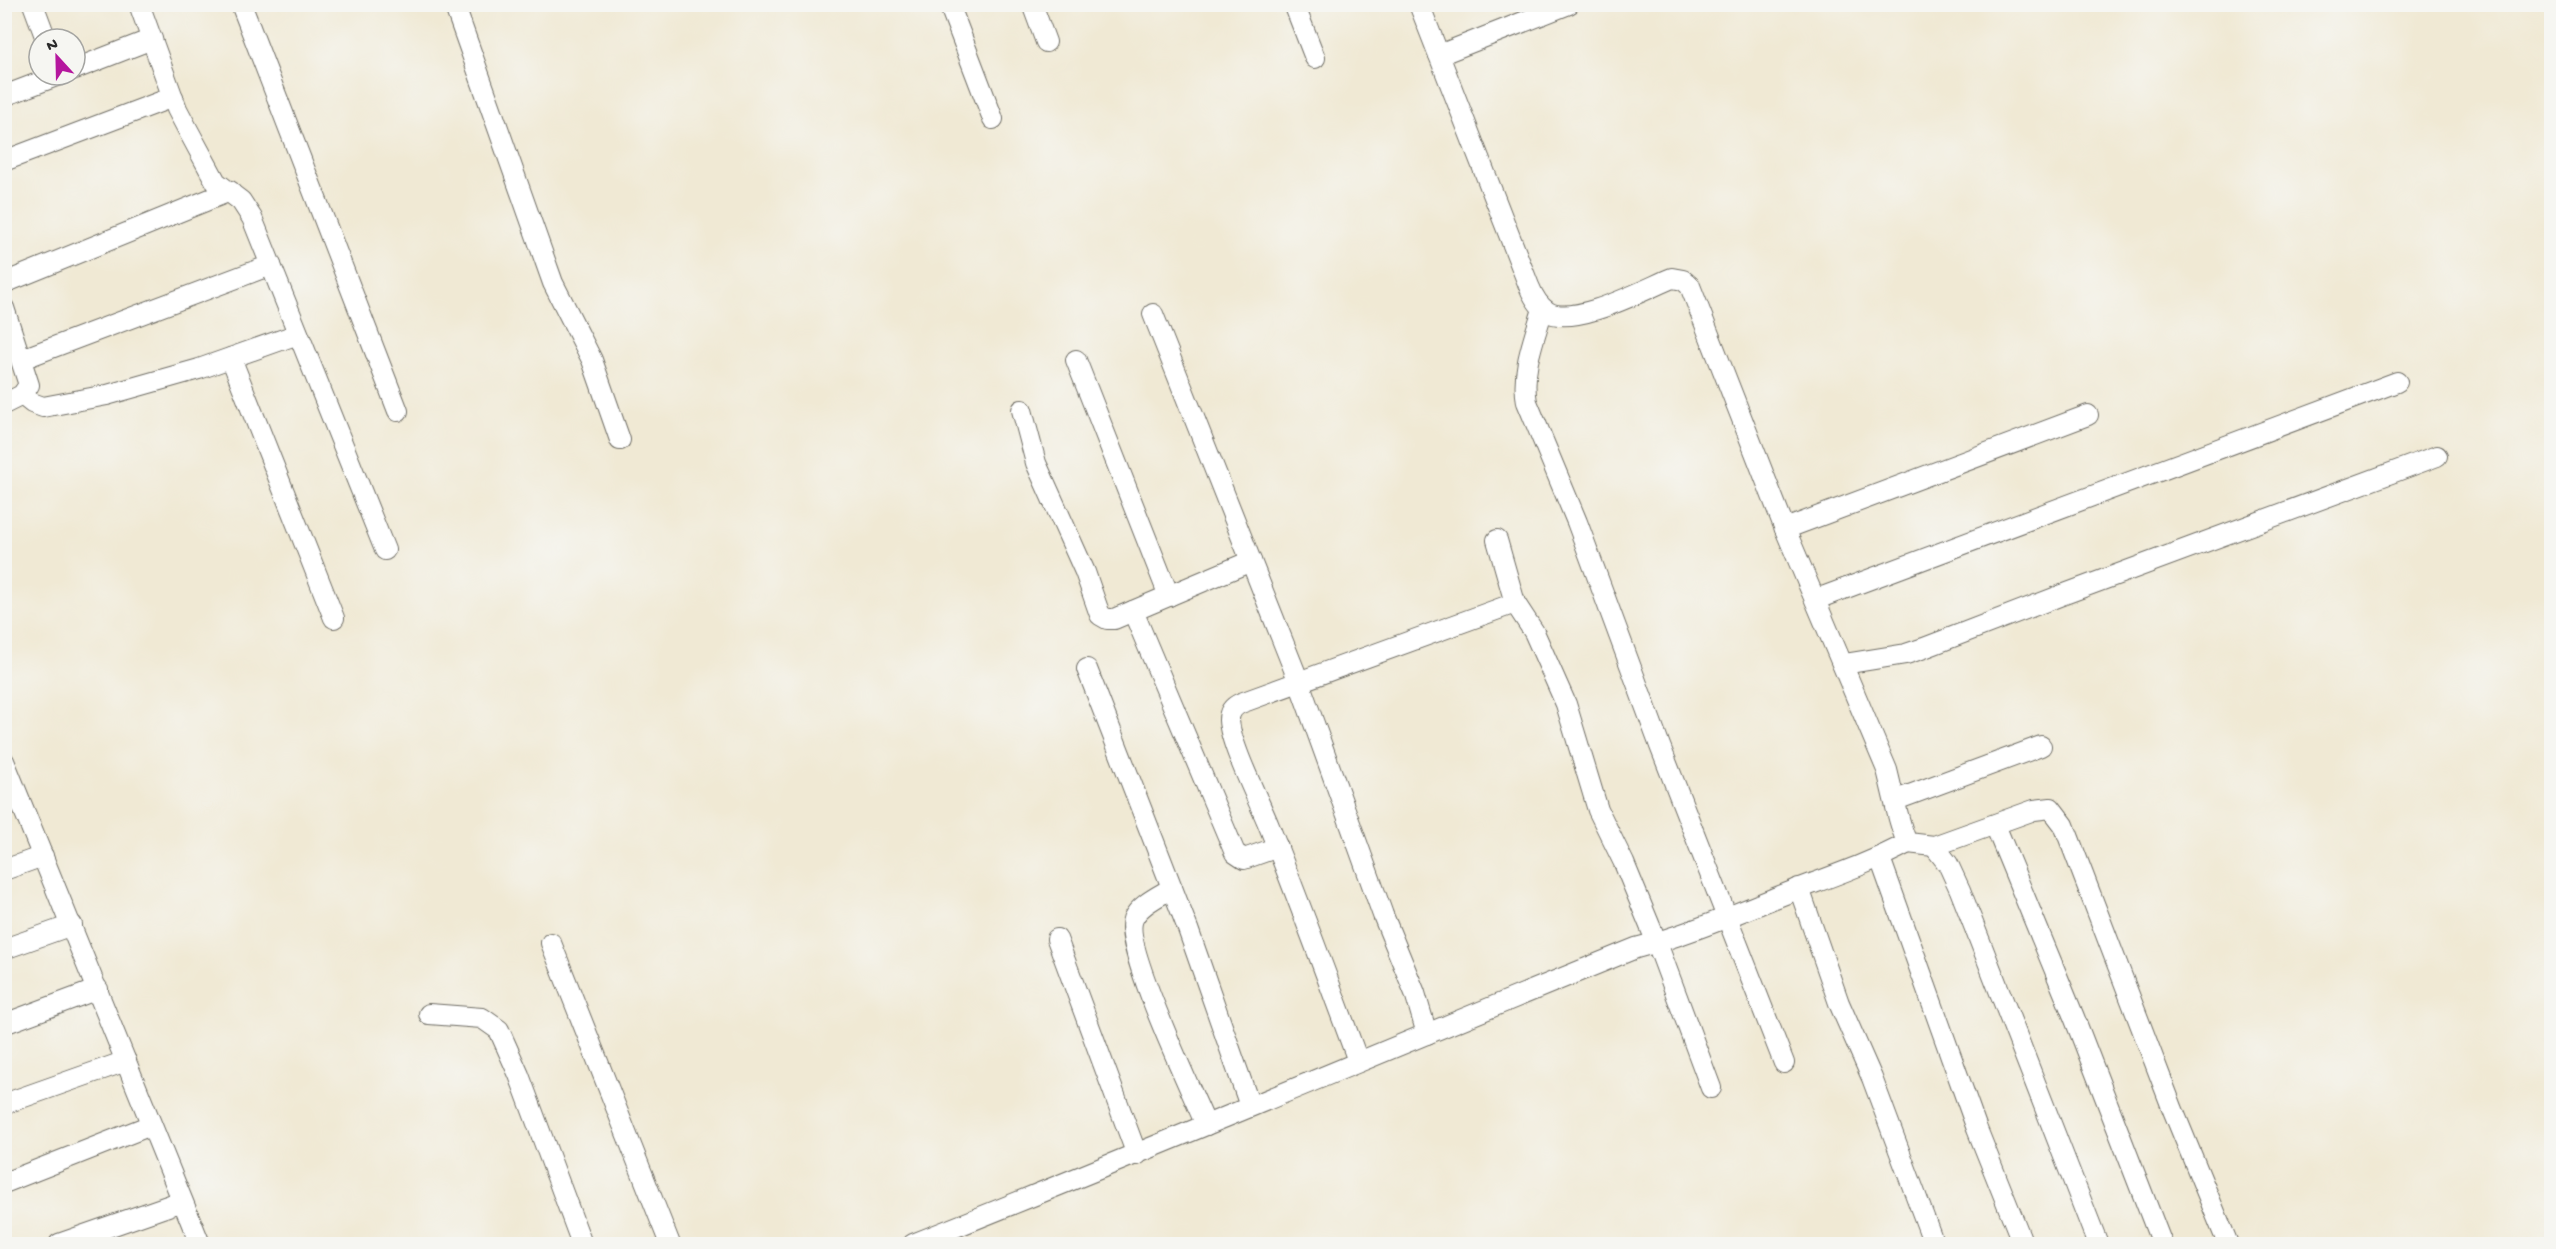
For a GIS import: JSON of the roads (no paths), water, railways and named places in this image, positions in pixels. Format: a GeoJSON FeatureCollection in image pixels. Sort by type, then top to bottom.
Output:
{"type":"FeatureCollection","features":[{"type":"Feature","properties":{"kind":"street"},"geometry":{"type":"LineString","coordinates":[[33,4],[42,27]]}},
{"type":"Feature","properties":{"kind":"street"},"geometry":{"type":"LineString","coordinates":[[139,4],[173,97],[188,130],[216,182],[241,201],[252,218],[385,550]]}},
{"type":"Feature","properties":{"kind":"street"},"geometry":{"type":"LineString","coordinates":[[241,4],[398,411]]}},
{"type":"Feature","properties":{"kind":"street"},"geometry":{"type":"LineString","coordinates":[[454,4],[553,283],[592,360],[620,441]]}},
{"type":"Feature","properties":{"kind":"street"},"geometry":{"type":"LineString","coordinates":[[949,4],[993,119]]}},
{"type":"Feature","properties":{"kind":"street"},"geometry":{"type":"LineString","coordinates":[[1032,4],[1046,42]]}},
{"type":"Feature","properties":{"kind":"street"},"geometry":{"type":"LineString","coordinates":[[1294,4],[1315,58]]}},
{"type":"Feature","properties":{"kind":"street"},"geometry":{"type":"LineString","coordinates":[[1419,4],[1529,286],[1543,309],[1550,314],[1572,315],[1592,310],[1672,278],[1683,279],[1695,294],[1717,358],[1785,529],[1817,599],[1887,770],[1903,836],[1908,843]]}},
{"type":"Feature","properties":{"kind":"street"},"geometry":{"type":"LineString","coordinates":[[1439,55],[1569,4]]}},
{"type":"Feature","properties":{"kind":"street"},"geometry":{"type":"LineString","coordinates":[[87,64],[152,39]]}},
{"type":"Feature","properties":{"kind":"street"},"geometry":{"type":"LineString","coordinates":[[4,96],[28,87]]}},
{"type":"Feature","properties":{"kind":"street"},"geometry":{"type":"LineString","coordinates":[[4,161],[173,97]]}},
{"type":"Feature","properties":{"kind":"street"},"geometry":{"type":"LineString","coordinates":[[4,283],[230,191]]}},
{"type":"Feature","properties":{"kind":"street"},"geometry":{"type":"LineString","coordinates":[[15,349],[271,265]]}},
{"type":"Feature","properties":{"kind":"street"},"geometry":{"type":"LineString","coordinates":[[4,308],[15,349],[29,386],[13,400]]}},
{"type":"Feature","properties":{"kind":"street"},"geometry":{"type":"LineString","coordinates":[[1543,309],[1524,380],[1527,402],[1577,522],[1660,746],[1784,1063]]}},
{"type":"Feature","properties":{"kind":"street"},"geometry":{"type":"LineString","coordinates":[[1153,314],[1299,682],[1379,904],[1415,993],[1427,1034]]}},
{"type":"Feature","properties":{"kind":"street"},"geometry":{"type":"LineString","coordinates":[[13,400],[43,407],[107,395],[231,358],[298,334]]}},
{"type":"Feature","properties":{"kind":"street"},"geometry":{"type":"LineString","coordinates":[[231,358],[334,618]]}},
{"type":"Feature","properties":{"kind":"street"},"geometry":{"type":"LineString","coordinates":[[1076,360],[1169,596]]}},
{"type":"Feature","properties":{"kind":"street"},"geometry":{"type":"LineString","coordinates":[[1817,599],[2397,382]]}},
{"type":"Feature","properties":{"kind":"street"},"geometry":{"type":"LineString","coordinates":[[1022,410],[1036,463],[1085,572],[1100,615],[1107,619],[1114,619],[1251,561]]}},
{"type":"Feature","properties":{"kind":"street"},"geometry":{"type":"LineString","coordinates":[[1785,529],[2088,415]]}},
{"type":"Feature","properties":{"kind":"street"},"geometry":{"type":"LineString","coordinates":[[1844,664],[1906,654],[1924,648],[2437,456]]}},
{"type":"Feature","properties":{"kind":"street"},"geometry":{"type":"LineString","coordinates":[[1497,540],[1515,603],[1534,632],[1566,704],[1598,810],[1624,863],[1657,943],[1711,1088]]}},
{"type":"Feature","properties":{"kind":"street"},"geometry":{"type":"LineString","coordinates":[[1358,1061],[1278,847],[1236,744],[1229,713],[1234,706],[1241,703],[1515,603]]}},
{"type":"Feature","properties":{"kind":"street"},"geometry":{"type":"LineString","coordinates":[[1133,611],[1235,852],[1244,859],[1278,847]]}},
{"type":"Feature","properties":{"kind":"street"},"geometry":{"type":"LineString","coordinates":[[1087,669],[1172,888],[1250,1106]]}},
{"type":"Feature","properties":{"kind":"street"},"geometry":{"type":"LineString","coordinates":[[1896,800],[2041,746]]}},
{"type":"Feature","properties":{"kind":"street"},"geometry":{"type":"LineString","coordinates":[[4,761],[10,790],[43,856],[72,925],[200,1245]]}},
{"type":"Feature","properties":{"kind":"street"},"geometry":{"type":"LineString","coordinates":[[913,1245],[1137,1155],[1358,1061],[1629,951],[1727,918],[1880,858],[1908,843],[1934,846],[2044,808],[2051,808],[2064,825],[2173,1110],[2228,1245]]}},
{"type":"Feature","properties":{"kind":"street"},"geometry":{"type":"LineString","coordinates":[[1995,825],[2078,1027],[2162,1245]]}},
{"type":"Feature","properties":{"kind":"street"},"geometry":{"type":"LineString","coordinates":[[1934,846],[1948,864],[1960,890],[2098,1245]]}},
{"type":"Feature","properties":{"kind":"street"},"geometry":{"type":"LineString","coordinates":[[4,870],[43,856]]}},
{"type":"Feature","properties":{"kind":"street"},"geometry":{"type":"LineString","coordinates":[[1880,858],[1969,1107],[2023,1245]]}},
{"type":"Feature","properties":{"kind":"street"},"geometry":{"type":"LineString","coordinates":[[1172,888],[1140,909],[1133,918],[1130,930],[1143,975],[1206,1125]]}},
{"type":"Feature","properties":{"kind":"street"},"geometry":{"type":"LineString","coordinates":[[1799,888],[1839,1003],[1872,1078],[1934,1245]]}},
{"type":"Feature","properties":{"kind":"street"},"geometry":{"type":"LineString","coordinates":[[4,950],[72,925]]}},
{"type":"Feature","properties":{"kind":"street"},"geometry":{"type":"LineString","coordinates":[[1057,939],[1137,1155]]}},
{"type":"Feature","properties":{"kind":"street"},"geometry":{"type":"LineString","coordinates":[[550,943],[670,1245]]}},
{"type":"Feature","properties":{"kind":"street"},"geometry":{"type":"LineString","coordinates":[[4,1024],[98,989]]}},
{"type":"Feature","properties":{"kind":"street"},"geometry":{"type":"LineString","coordinates":[[429,1014],[482,1018],[499,1030],[519,1075],[582,1245]]}},
{"type":"Feature","properties":{"kind":"street"},"geometry":{"type":"LineString","coordinates":[[4,1104],[126,1061]]}},
{"type":"Feature","properties":{"kind":"street"},"geometry":{"type":"LineString","coordinates":[[4,1182],[151,1125]]}},
{"type":"Feature","properties":{"kind":"street"},"geometry":{"type":"LineString","coordinates":[[59,1245],[182,1201]]}}]}
